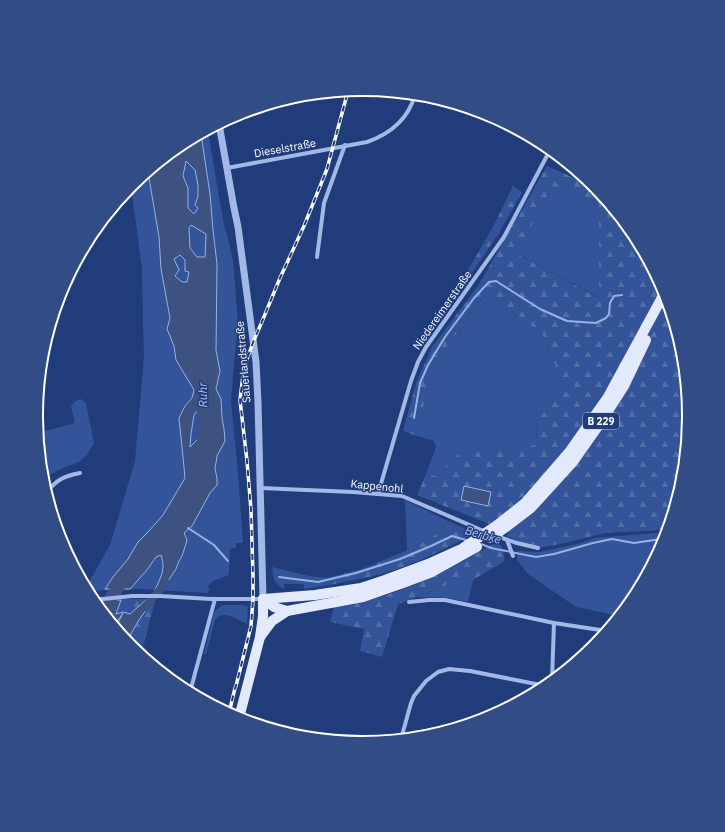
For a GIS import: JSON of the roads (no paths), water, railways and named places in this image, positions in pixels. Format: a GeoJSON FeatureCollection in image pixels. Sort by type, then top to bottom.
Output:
{"type":"FeatureCollection","features":[{"type":"Feature","properties":{"kind":"main road","name":"B 229"},"geometry":{"type":"LineString","coordinates":[[260,637],[272,621],[287,611],[363,597],[432,572],[477,547],[501,527],[525,503],[570,451],[608,397],[661,301]]}},
{"type":"Feature","properties":{"kind":"main road","name":"B 229"},"geometry":{"type":"LineString","coordinates":[[241,711],[260,637],[263,618],[263,599],[315,595],[361,588],[428,564],[463,548],[501,527]]}},
{"type":"Feature","properties":{"kind":"main road"},"geometry":{"type":"LineString","coordinates":[[263,599],[274,607],[287,611]]}},
{"type":"Feature","properties":{"kind":"street","name":"Dieselstraße"},"geometry":{"type":"LineString","coordinates":[[227,168],[373,140],[398,124],[404,117],[413,101]]}},
{"type":"Feature","properties":{"kind":"street","name":"Sauerlandstraße"},"geometry":{"type":"LineString","coordinates":[[220,130],[238,227],[256,362],[263,599]]}},
{"type":"Feature","properties":{"kind":"street"},"geometry":{"type":"LineString","coordinates":[[317,257],[324,203],[345,145]]}},
{"type":"Feature","properties":{"kind":"street","name":"Niedereimerstraße"},"geometry":{"type":"LineString","coordinates":[[378,494],[418,362],[426,347],[504,237],[547,155]]}},
{"type":"Feature","properties":{"kind":"street"},"geometry":{"type":"LineString","coordinates":[[51,486],[61,479],[80,473]]}},
{"type":"Feature","properties":{"kind":"street","name":"Kappenohl"},"geometry":{"type":"LineString","coordinates":[[260,488],[353,492],[402,496],[478,529],[507,540],[538,548]]}},
{"type":"Feature","properties":{"kind":"street"},"geometry":{"type":"LineString","coordinates":[[507,540],[513,556]]}},
{"type":"Feature","properties":{"kind":"street"},"geometry":{"type":"LineString","coordinates":[[101,599],[132,596],[263,599]]}},
{"type":"Feature","properties":{"kind":"street"},"geometry":{"type":"LineString","coordinates":[[192,686],[215,599]]}},
{"type":"Feature","properties":{"kind":"street"},"geometry":{"type":"LineString","coordinates":[[409,602],[445,600],[554,623],[600,630]]}},
{"type":"Feature","properties":{"kind":"street"},"geometry":{"type":"LineString","coordinates":[[552,673],[554,623]]}},
{"type":"Feature","properties":{"kind":"street"},"geometry":{"type":"LineString","coordinates":[[403,733],[414,696],[426,681],[438,672],[450,669],[470,671],[537,684]]}},
{"type":"Feature","properties":{"kind":"water"},"geometry":{"type":"Polygon","coordinates":[[[202,140],[210,194],[217,264],[216,350],[220,371],[216,389],[221,399],[225,441],[217,456],[215,469],[217,485],[210,493],[192,526],[184,533],[187,540],[182,556],[176,569],[162,590],[155,590],[163,569],[161,555],[156,557],[147,570],[130,589],[105,589],[128,559],[138,542],[163,515],[185,478],[179,418],[185,406],[192,398],[194,390],[176,360],[174,346],[167,329],[170,318],[161,269],[159,237],[149,179],[185,150],[202,140]],[[186,161],[183,176],[188,188],[188,208],[194,214],[198,208],[195,205],[198,196],[198,185],[195,170],[186,161]],[[191,225],[189,228],[190,248],[197,257],[205,257],[206,234],[191,225]],[[180,255],[174,259],[179,270],[175,276],[182,282],[187,282],[189,272],[185,271],[185,260],[180,255]],[[207,399],[194,415],[190,447],[206,433],[209,419],[207,399]]]}},
{"type":"Feature","properties":{"kind":"water"},"geometry":{"type":"Polygon","coordinates":[[[464,486],[491,492],[488,506],[461,500],[464,486]]]}},
{"type":"Feature","properties":{"kind":"water"},"geometry":{"type":"Polygon","coordinates":[[[147,599],[155,601],[150,605],[130,635],[118,622],[123,613],[117,621],[102,601],[121,600],[116,614],[123,612],[130,614],[147,599]]]}},
{"type":"Feature","properties":{"kind":"waterway"},"geometry":{"type":"LineString","coordinates":[[414,418],[420,383],[428,365],[445,337],[474,298],[489,282],[496,281],[540,309],[567,321],[596,323],[606,318],[609,314],[610,303],[614,296],[622,295]]}},
{"type":"Feature","properties":{"kind":"waterway","name":"Ruhr"},"geometry":{"type":"LineString","coordinates":[[201,451],[204,444],[203,387]]}},
{"type":"Feature","properties":{"kind":"waterway","name":"Berbke"},"geometry":{"type":"LineString","coordinates":[[188,528],[214,545],[228,561]]}},
{"type":"Feature","properties":{"kind":"waterway","name":"Berbke"},"geometry":{"type":"LineString","coordinates":[[279,577],[318,582],[356,573],[400,559],[452,536],[469,541]]}},
{"type":"Feature","properties":{"kind":"waterway","name":"Berbke"},"geometry":{"type":"LineString","coordinates":[[481,544],[491,548],[536,557],[554,554],[612,539],[634,543],[657,540]]}},
{"type":"Feature","properties":{"kind":"waterway","name":"Ruhr"},"geometry":{"type":"LineString","coordinates":[[106,606],[126,574]]}},
{"type":"Feature","properties":{"kind":"waterway"},"geometry":{"type":"LineString","coordinates":[[145,607],[165,582]]}},
{"type":"Feature","properties":{"kind":"railway"},"geometry":{"type":"LineString","coordinates":[[230,707],[251,626],[253,599],[251,510],[240,400],[244,367],[254,340],[304,226],[327,169],[346,97]]}}]}
